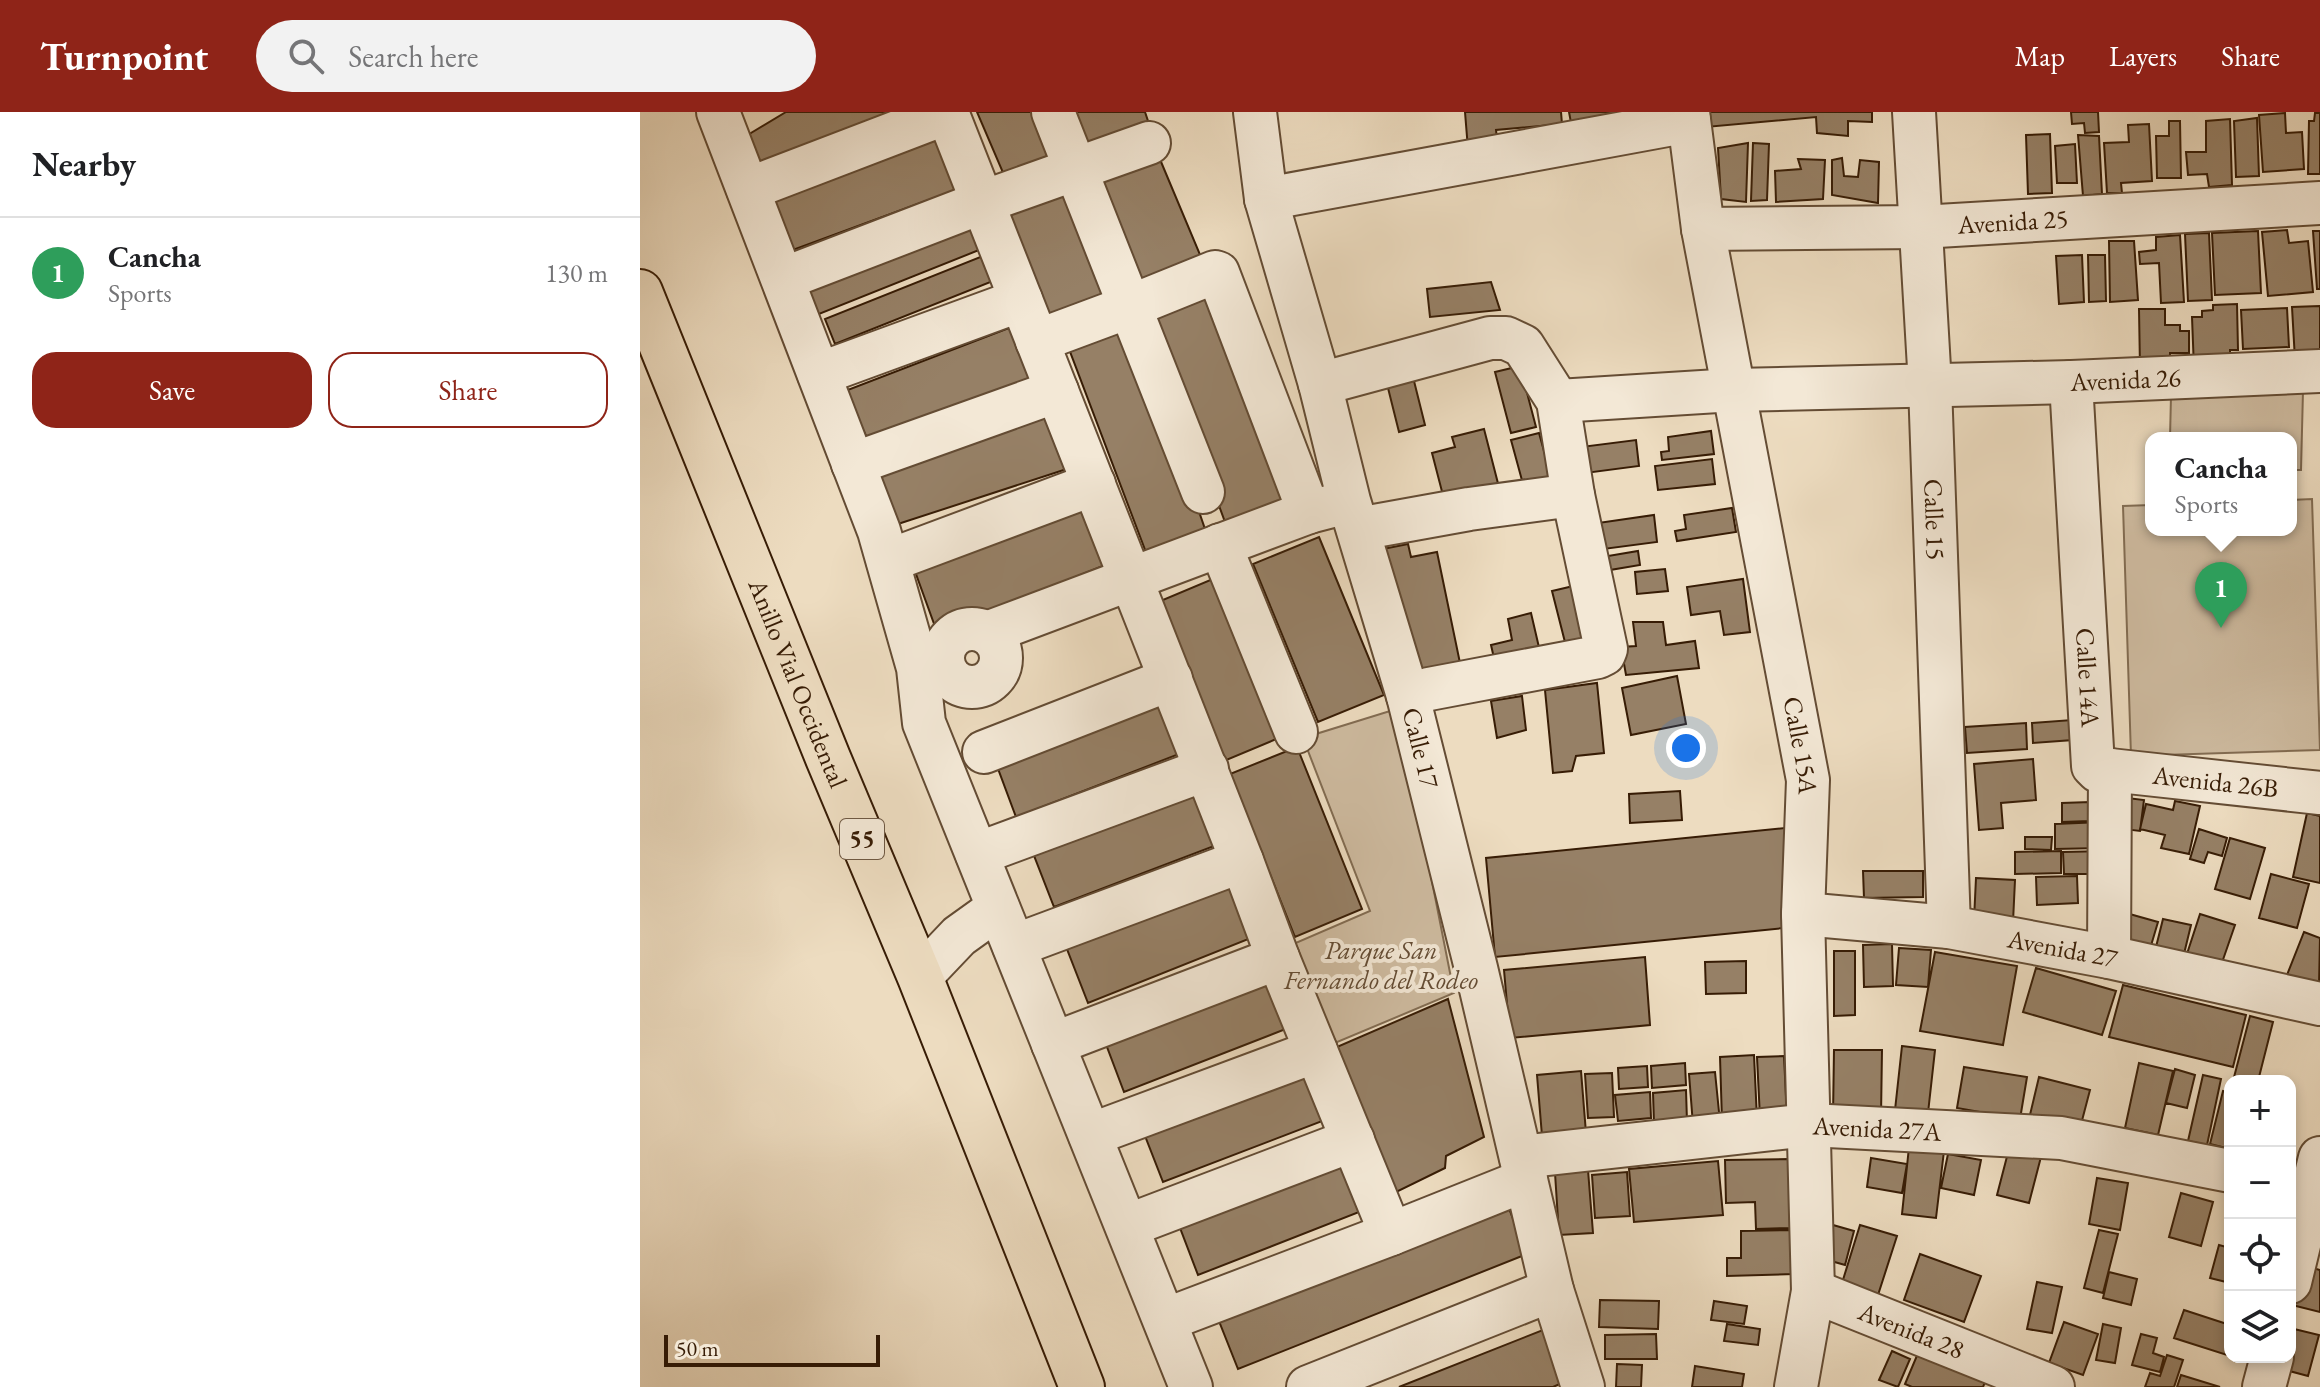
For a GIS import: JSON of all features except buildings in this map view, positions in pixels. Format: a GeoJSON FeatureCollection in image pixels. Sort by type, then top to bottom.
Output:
{"type":"FeatureCollection","features":[{"type":"Feature","properties":{"kind":"highway","name":"Anillo Vial Occidental"},"geometry":{"type":"LineString","coordinates":[[640,292],[822,744],[920,977],[1082,1387]]}},
{"type":"Feature","properties":{"kind":"street"},"geometry":{"type":"LineString","coordinates":[[718,112],[879,531],[918,668],[924,723],[1191,1387]]}},
{"type":"Feature","properties":{"kind":"street"},"geometry":{"type":"LineString","coordinates":[[1053,112],[1203,492]]}},
{"type":"Feature","properties":{"kind":"street","name":"Calle 17"},"geometry":{"type":"LineString","coordinates":[[1255,112],[1266,199],[1408,696],[1515,1176],[1583,1387]]}},
{"type":"Feature","properties":{"kind":"street","name":"Calle 15"},"geometry":{"type":"LineString","coordinates":[[1914,112],[1930,385],[1949,927]]}},
{"type":"Feature","properties":{"kind":"street"},"geometry":{"type":"LineString","coordinates":[[748,189],[947,113],[1207,769],[1278,958],[1391,1234]]}},
{"type":"Feature","properties":{"kind":"street"},"geometry":{"type":"LineString","coordinates":[[1266,199],[1688,117]]}},
{"type":"Feature","properties":{"kind":"street","name":"Calle 15A"},"geometry":{"type":"LineString","coordinates":[[1688,117],[1703,229],[1808,780],[1803,914],[1813,1291],[1796,1387]]}},
{"type":"Feature","properties":{"kind":"street"},"geometry":{"type":"LineString","coordinates":[[783,279],[983,202],[1149,143]]}},
{"type":"Feature","properties":{"kind":"street","name":"Avenida 25"},"geometry":{"type":"LineString","coordinates":[[1703,229],[1921,227],[2320,203]]}},
{"type":"Feature","properties":{"kind":"street"},"geometry":{"type":"LineString","coordinates":[[1037,341],[1218,273],[1309,512]]}},
{"type":"Feature","properties":{"kind":"street"},"geometry":{"type":"LineString","coordinates":[[819,374],[1021,300]]}},
{"type":"Feature","properties":{"kind":"street"},"geometry":{"type":"LineString","coordinates":[[1320,384],[1490,338],[1506,338],[1523,346],[1558,401],[1573,495],[1606,649],[1604,654],[1429,689],[1408,696]]}},
{"type":"Feature","properties":{"kind":"street","name":"Avenida 26"},"geometry":{"type":"LineString","coordinates":[[1558,401],[1734,390],[2071,382],[2320,371]]}},
{"type":"Feature","properties":{"kind":"street","name":"Calle 14A"},"geometry":{"type":"LineString","coordinates":[[2071,382],[2093,766],[2098,771],[2110,770]]}},
{"type":"Feature","properties":{"kind":"street"},"geometry":{"type":"LineString","coordinates":[[853,464],[1057,391]]}},
{"type":"Feature","properties":{"kind":"street"},"geometry":{"type":"LineString","coordinates":[[888,561],[1094,484]]}},
{"type":"Feature","properties":{"kind":"street"},"geometry":{"type":"LineString","coordinates":[[987,633],[1309,512],[1354,515],[1469,509],[1573,495]]}},
{"type":"Feature","properties":{"kind":"street"},"geometry":{"type":"LineString","coordinates":[[1220,545],[1296,732]]}},
{"type":"Feature","properties":{"kind":"street"},"geometry":{"type":"LineString","coordinates":[[984,752],[1171,679]]}},
{"type":"Feature","properties":{"kind":"street"},"geometry":{"type":"LineString","coordinates":[[977,854],[1207,769]]}},
{"type":"Feature","properties":{"kind":"street"},"geometry":{"type":"LineString","coordinates":[[2109,957],[2110,770]]}},
{"type":"Feature","properties":{"kind":"street","name":"Avenida 26B"},"geometry":{"type":"LineString","coordinates":[[2110,770],[2320,793]]}},
{"type":"Feature","properties":{"kind":"street"},"geometry":{"type":"LineString","coordinates":[[1014,946],[1242,861]]}},
{"type":"Feature","properties":{"kind":"street"},"geometry":{"type":"LineString","coordinates":[[920,977],[959,936],[998,908]]}},
{"type":"Feature","properties":{"kind":"street","name":"Avenida 27"},"geometry":{"type":"LineString","coordinates":[[1803,914],[1949,927],[2109,957],[2320,1004]]}},
{"type":"Feature","properties":{"kind":"street"},"geometry":{"type":"LineString","coordinates":[[1053,1044],[1278,958]]}},
{"type":"Feature","properties":{"kind":"street"},"geometry":{"type":"LineString","coordinates":[[1090,1135],[1316,1051]]}},
{"type":"Feature","properties":{"kind":"street","name":"Avenida 27A"},"geometry":{"type":"LineString","coordinates":[[1165,1320],[1391,1234],[1515,1176],[1809,1125],[2061,1138],[2224,1170]]}},
{"type":"Feature","properties":{"kind":"street"},"geometry":{"type":"LineString","coordinates":[[1127,1226],[1353,1140]]}},
{"type":"Feature","properties":{"kind":"street"},"geometry":{"type":"LineString","coordinates":[[2296,1253],[2311,1179]]}},
{"type":"Feature","properties":{"kind":"street"},"geometry":{"type":"LineString","coordinates":[[1308,1387],[1552,1290]]}},
{"type":"Feature","properties":{"kind":"street","name":"Avenida 28"},"geometry":{"type":"LineString","coordinates":[[1813,1291],[2053,1387]]}},
{"type":"Feature","properties":{"kind":"street"},"geometry":{"type":"LineString","coordinates":[[2264,1387],[2270,1363]]}},
{"type":"Feature","properties":{"kind":"green space"},"geometry":{"type":"Polygon","coordinates":[[[2303,391],[2301,470],[2297,470],[2297,432],[2170,432],[2171,396],[2303,391]]]}},
{"type":"Feature","properties":{"kind":"green space"},"geometry":{"type":"Polygon","coordinates":[[[2312,499],[2320,750],[2131,756],[2123,506],[2145,505],[2145,536],[2297,536],[2297,500],[2312,499]]]}},
{"type":"Feature","properties":{"kind":"green space","name":"Parque San Fernando del Rodeo"},"geometry":{"type":"Polygon","coordinates":[[[1390,711],[1426,851],[1454,993],[1323,1048],[1284,948],[1370,911],[1303,738],[1390,711]]]}},
{"type":"Feature","properties":{"kind":"place","name":"Cancha"},"geometry":{"type":"Point","coordinates":[2221,628]}}]}
